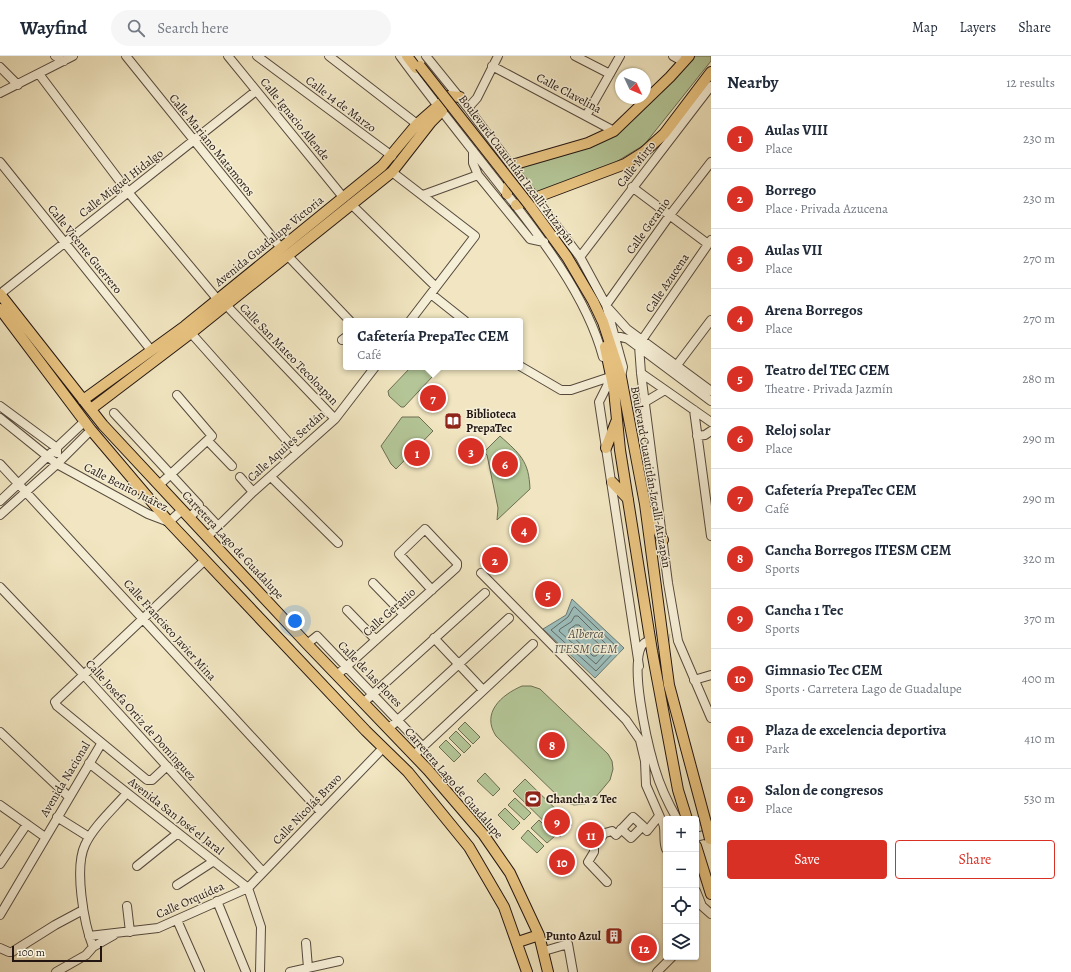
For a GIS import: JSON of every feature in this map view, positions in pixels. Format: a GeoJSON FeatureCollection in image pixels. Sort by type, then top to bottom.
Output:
{"type":"FeatureCollection","features":[{"type":"Feature","properties":{"kind":"main road","name":"Boulevard Cuautitlán Izcalli-Atizapán"},"geometry":{"type":"LineString","coordinates":[[406,56],[521,203],[562,260],[610,343],[616,420],[652,651],[678,790],[686,816]]}},
{"type":"Feature","properties":{"kind":"main road","name":"Boulevard Cuautitlán Izcalli-Atizapán"},"geometry":{"type":"LineString","coordinates":[[412,56],[567,257],[593,300],[610,343],[621,377],[645,504],[669,685],[711,838]]}},
{"type":"Feature","properties":{"kind":"main road"},"geometry":{"type":"LineString","coordinates":[[507,194],[512,165],[588,143],[614,131],[687,59]]}},
{"type":"Feature","properties":{"kind":"main road"},"geometry":{"type":"LineString","coordinates":[[516,205],[625,164],[644,152],[664,134],[711,72]]}},
{"type":"Feature","properties":{"kind":"main road","name":"Avenida Guadalupe Victoria"},"geometry":{"type":"LineString","coordinates":[[347,201],[392,172],[449,96],[460,97]]}},
{"type":"Feature","properties":{"kind":"main road","name":"Avenida Guadalupe Victoria"},"geometry":{"type":"LineString","coordinates":[[84,400],[151,350],[222,302],[347,201],[392,156],[417,124],[440,108]]}},
{"type":"Feature","properties":{"kind":"main road","name":"Carretera Lago de Guadalupe"},"geometry":{"type":"LineString","coordinates":[[0,294],[25,334],[88,426],[169,522],[366,731],[408,772],[469,847],[504,907],[528,972]]}},
{"type":"Feature","properties":{"kind":"main road","name":"Avenida Guadalupe Victoria"},"geometry":{"type":"LineString","coordinates":[[91,409],[191,333],[222,302]]}},
{"type":"Feature","properties":{"kind":"main road","name":"Carretera Lago de Guadalupe"},"geometry":{"type":"LineString","coordinates":[[0,309],[25,334],[84,400],[103,425],[189,518],[414,755],[449,794],[497,853],[510,873],[539,935],[548,972]]}},
{"type":"Feature","properties":{"kind":"main road"},"geometry":{"type":"LineString","coordinates":[[606,448],[616,420]]}},
{"type":"Feature","properties":{"kind":"main road"},"geometry":{"type":"LineString","coordinates":[[612,482],[628,499]]}},
{"type":"Feature","properties":{"kind":"main road"},"geometry":{"type":"LineString","coordinates":[[645,504],[663,540]]}},
{"type":"Feature","properties":{"kind":"main road"},"geometry":{"type":"LineString","coordinates":[[366,731],[379,719]]}},
{"type":"Feature","properties":{"kind":"main road"},"geometry":{"type":"LineString","coordinates":[[666,723],[670,729],[673,729],[679,723]]}},
{"type":"Feature","properties":{"kind":"main road"},"geometry":{"type":"LineString","coordinates":[[698,852],[711,894]]}},
{"type":"Feature","properties":{"kind":"main road"},"geometry":{"type":"LineString","coordinates":[[518,942],[539,935]]}},
{"type":"Feature","properties":{"kind":"street"},"geometry":{"type":"LineString","coordinates":[[55,56],[64,61]]}},
{"type":"Feature","properties":{"kind":"street"},"geometry":{"type":"LineString","coordinates":[[0,94],[73,56]]}},
{"type":"Feature","properties":{"kind":"street","name":"Calle Mariano Matamoros"},"geometry":{"type":"LineString","coordinates":[[126,56],[284,252],[347,318]]}},
{"type":"Feature","properties":{"kind":"street","name":"Calle Ignacio Allende"},"geometry":{"type":"LineString","coordinates":[[228,56],[347,201],[462,318]]}},
{"type":"Feature","properties":{"kind":"street","name":"Calle 14 de Marzo"},"geometry":{"type":"LineString","coordinates":[[257,56],[392,156]]}},
{"type":"Feature","properties":{"kind":"street"},"geometry":{"type":"LineString","coordinates":[[329,56],[417,124]]}},
{"type":"Feature","properties":{"kind":"street"},"geometry":{"type":"LineString","coordinates":[[400,56],[544,242],[587,314],[600,344],[610,394],[614,401]]}},
{"type":"Feature","properties":{"kind":"street"},"geometry":{"type":"LineString","coordinates":[[426,56],[460,97],[580,256],[606,306],[617,320],[641,343],[711,401]]}},
{"type":"Feature","properties":{"kind":"street"},"geometry":{"type":"LineString","coordinates":[[468,108],[477,98],[498,56]]}},
{"type":"Feature","properties":{"kind":"street"},"geometry":{"type":"LineString","coordinates":[[575,56],[610,74]]}},
{"type":"Feature","properties":{"kind":"street"},"geometry":{"type":"LineString","coordinates":[[586,116],[620,56]]}},
{"type":"Feature","properties":{"kind":"street"},"geometry":{"type":"LineString","coordinates":[[673,56],[687,59]]}},
{"type":"Feature","properties":{"kind":"street","name":"Calle Clavelina"},"geometry":{"type":"LineString","coordinates":[[492,66],[614,131]]}},
{"type":"Feature","properties":{"kind":"street"},"geometry":{"type":"LineString","coordinates":[[0,67],[18,85]]}},
{"type":"Feature","properties":{"kind":"street","name":"Calle San Mateo Tecoloapan"},"geometry":{"type":"LineString","coordinates":[[39,74],[128,192],[222,302],[335,419]]}},
{"type":"Feature","properties":{"kind":"street","name":"Calle Mirto"},"geometry":{"type":"LineString","coordinates":[[580,256],[711,86]]}},
{"type":"Feature","properties":{"kind":"street","name":"Calle Miguel Hidalgo"},"geometry":{"type":"LineString","coordinates":[[0,294],[256,91]]}},
{"type":"Feature","properties":{"kind":"street"},"geometry":{"type":"LineString","coordinates":[[473,151],[473,163],[478,175],[530,239],[544,242]]}},
{"type":"Feature","properties":{"kind":"street","name":"Calle Vicente Guerrero"},"geometry":{"type":"LineString","coordinates":[[0,162],[151,350]]}},
{"type":"Feature","properties":{"kind":"street","name":"Calle Geranio"},"geometry":{"type":"LineString","coordinates":[[606,306],[670,215],[711,162]]}},
{"type":"Feature","properties":{"kind":"street"},"geometry":{"type":"LineString","coordinates":[[392,172],[475,236],[412,318]]}},
{"type":"Feature","properties":{"kind":"street"},"geometry":{"type":"LineString","coordinates":[[423,195],[478,175]]}},
{"type":"Feature","properties":{"kind":"street"},"geometry":{"type":"LineString","coordinates":[[632,187],[710,242]]}},
{"type":"Feature","properties":{"kind":"street","name":"Calle Azucena"},"geometry":{"type":"LineString","coordinates":[[641,343],[710,242]]}},
{"type":"Feature","properties":{"kind":"street"},"geometry":{"type":"LineString","coordinates":[[606,306],[610,343],[625,338],[641,343],[677,365],[711,391]]}},
{"type":"Feature","properties":{"kind":"street"},"geometry":{"type":"LineString","coordinates":[[677,365],[711,320]]}},
{"type":"Feature","properties":{"kind":"street"},"geometry":{"type":"LineString","coordinates":[[191,333],[297,452]]}},
{"type":"Feature","properties":{"kind":"street","name":"Boulevard Cuautitlán Izcalli-Atizapán"},"geometry":{"type":"LineString","coordinates":[[641,343],[641,373],[663,540],[674,639],[711,716]]}},
{"type":"Feature","properties":{"kind":"street"},"geometry":{"type":"LineString","coordinates":[[523,369],[561,390],[608,381]]}},
{"type":"Feature","properties":{"kind":"street","name":"Calle Aquiles Serdán"},"geometry":{"type":"LineString","coordinates":[[207,537],[253,492],[335,419],[373,370]]}},
{"type":"Feature","properties":{"kind":"street"},"geometry":{"type":"LineString","coordinates":[[641,373],[711,422]]}},
{"type":"Feature","properties":{"kind":"street"},"geometry":{"type":"LineString","coordinates":[[608,381],[599,402],[638,666],[640,700],[655,770],[676,816]]}},
{"type":"Feature","properties":{"kind":"street"},"geometry":{"type":"LineString","coordinates":[[645,402],[665,390]]}},
{"type":"Feature","properties":{"kind":"street"},"geometry":{"type":"LineString","coordinates":[[159,485],[212,436],[176,395]]}},
{"type":"Feature","properties":{"kind":"street"},"geometry":{"type":"LineString","coordinates":[[0,406],[57,448]]}},
{"type":"Feature","properties":{"kind":"street"},"geometry":{"type":"LineString","coordinates":[[694,410],[711,536]]}},
{"type":"Feature","properties":{"kind":"street"},"geometry":{"type":"LineString","coordinates":[[114,414],[199,505],[198,509],[189,518]]}},
{"type":"Feature","properties":{"kind":"street","name":"Calle Benito Juárez"},"geometry":{"type":"LineString","coordinates":[[0,418],[47,458],[148,514],[169,522],[182,510]]}},
{"type":"Feature","properties":{"kind":"street"},"geometry":{"type":"LineString","coordinates":[[0,501],[57,448],[88,426]]}},
{"type":"Feature","properties":{"kind":"street"},"geometry":{"type":"LineString","coordinates":[[0,515],[57,464],[88,426]]}},
{"type":"Feature","properties":{"kind":"street"},"geometry":{"type":"LineString","coordinates":[[698,436],[705,435],[711,431]]}},
{"type":"Feature","properties":{"kind":"street"},"geometry":{"type":"LineString","coordinates":[[208,441],[232,466]]}},
{"type":"Feature","properties":{"kind":"street"},"geometry":{"type":"LineString","coordinates":[[57,448],[57,464]]}},
{"type":"Feature","properties":{"kind":"street","name":"Calle Francisco Javier Mina"},"geometry":{"type":"LineString","coordinates":[[0,464],[143,618],[176,656],[322,812]]}},
{"type":"Feature","properties":{"kind":"street"},"geometry":{"type":"LineString","coordinates":[[271,476],[338,542]]}},
{"type":"Feature","properties":{"kind":"street"},"geometry":{"type":"LineString","coordinates":[[240,477],[253,492]]}},
{"type":"Feature","properties":{"kind":"street"},"geometry":{"type":"LineString","coordinates":[[203,510],[218,526]]}},
{"type":"Feature","properties":{"kind":"street","name":"Calle Geranio"},"geometry":{"type":"LineString","coordinates":[[337,675],[432,590],[457,566],[457,563],[425,529],[399,554],[432,590]]}},
{"type":"Feature","properties":{"kind":"street","name":"Avenida Nacional"},"geometry":{"type":"LineString","coordinates":[[0,914],[101,744],[57,706],[55,702],[205,560]]}},
{"type":"Feature","properties":{"kind":"street"},"geometry":{"type":"LineString","coordinates":[[481,573],[626,720],[640,740],[645,761],[646,785],[663,823]]}},
{"type":"Feature","properties":{"kind":"street"},"geometry":{"type":"LineString","coordinates":[[373,583],[404,615]]}},
{"type":"Feature","properties":{"kind":"street","name":"Calle Josefa Ortiz de Domínguez"},"geometry":{"type":"LineString","coordinates":[[0,587],[83,674],[263,872]]}},
{"type":"Feature","properties":{"kind":"street"},"geometry":{"type":"LineString","coordinates":[[363,703],[485,593]]}},
{"type":"Feature","properties":{"kind":"street"},"geometry":{"type":"LineString","coordinates":[[347,610],[376,640]]}},
{"type":"Feature","properties":{"kind":"street"},"geometry":{"type":"LineString","coordinates":[[388,729],[509,618]]}},
{"type":"Feature","properties":{"kind":"street","name":"Calle de las Flores"},"geometry":{"type":"LineString","coordinates":[[307,644],[317,636],[423,747]]}},
{"type":"Feature","properties":{"kind":"street"},"geometry":{"type":"LineString","coordinates":[[434,638],[483,690]]}},
{"type":"Feature","properties":{"kind":"street"},"geometry":{"type":"LineString","coordinates":[[638,666],[642,645],[646,642]]}},
{"type":"Feature","properties":{"kind":"street"},"geometry":{"type":"LineString","coordinates":[[414,755],[533,644]]}},
{"type":"Feature","properties":{"kind":"street"},"geometry":{"type":"LineString","coordinates":[[694,680],[711,675]]}},
{"type":"Feature","properties":{"kind":"street"},"geometry":{"type":"LineString","coordinates":[[0,732],[69,797]]}},
{"type":"Feature","properties":{"kind":"street"},"geometry":{"type":"LineString","coordinates":[[101,744],[147,780],[152,780],[167,766]]}},
{"type":"Feature","properties":{"kind":"street","name":"Calle Nicolás Bravo"},"geometry":{"type":"LineString","coordinates":[[248,888],[383,748]]}},
{"type":"Feature","properties":{"kind":"street","name":"Avenida San José el Jaral"},"geometry":{"type":"LineString","coordinates":[[89,763],[248,888]]}},
{"type":"Feature","properties":{"kind":"street"},"geometry":{"type":"LineString","coordinates":[[93,947],[83,910],[81,859],[84,846],[90,837],[127,793]]}},
{"type":"Feature","properties":{"kind":"street"},"geometry":{"type":"LineString","coordinates":[[0,805],[45,837]]}},
{"type":"Feature","properties":{"kind":"street"},"geometry":{"type":"LineString","coordinates":[[57,817],[90,837]]}},
{"type":"Feature","properties":{"kind":"street"},"geometry":{"type":"LineString","coordinates":[[607,882],[588,862],[594,852],[594,844],[605,833],[612,831],[616,835],[633,817],[647,831],[650,826],[655,824],[656,818],[660,817]]}},
{"type":"Feature","properties":{"kind":"street"},"geometry":{"type":"LineString","coordinates":[[0,864],[27,824]]}},
{"type":"Feature","properties":{"kind":"street"},"geometry":{"type":"LineString","coordinates":[[621,829],[631,838],[643,826]]}},
{"type":"Feature","properties":{"kind":"street"},"geometry":{"type":"LineString","coordinates":[[137,866],[178,833]]}},
{"type":"Feature","properties":{"kind":"street"},"geometry":{"type":"LineString","coordinates":[[699,837],[711,838]]}},
{"type":"Feature","properties":{"kind":"street"},"geometry":{"type":"LineString","coordinates":[[177,885],[214,861]]}},
{"type":"Feature","properties":{"kind":"street"},"geometry":{"type":"LineString","coordinates":[[248,888],[261,927],[260,972]]}},
{"type":"Feature","properties":{"kind":"street","name":"Calle Orquídea"},"geometry":{"type":"LineString","coordinates":[[89,936],[158,928],[248,888]]}},
{"type":"Feature","properties":{"kind":"street"},"geometry":{"type":"LineString","coordinates":[[699,898],[702,906],[711,914]]}},
{"type":"Feature","properties":{"kind":"street"},"geometry":{"type":"LineString","coordinates":[[217,901],[246,972]]}},
{"type":"Feature","properties":{"kind":"street"},"geometry":{"type":"LineString","coordinates":[[126,906],[130,932]]}},
{"type":"Feature","properties":{"kind":"street"},"geometry":{"type":"LineString","coordinates":[[0,948],[12,952],[55,925],[83,910]]}},
{"type":"Feature","properties":{"kind":"street"},"geometry":{"type":"LineString","coordinates":[[177,920],[200,972]]}},
{"type":"Feature","properties":{"kind":"street","name":"Calle Orquídea"},"geometry":{"type":"LineString","coordinates":[[56,972],[86,955],[93,947],[117,933]]}},
{"type":"Feature","properties":{"kind":"street"},"geometry":{"type":"LineString","coordinates":[[306,942],[308,968]]}},
{"type":"Feature","properties":{"kind":"street"},"geometry":{"type":"LineString","coordinates":[[544,951],[568,944],[573,972]]}},
{"type":"Feature","properties":{"kind":"street"},"geometry":{"type":"LineString","coordinates":[[657,972],[669,960]]}},
{"type":"Feature","properties":{"kind":"street"},"geometry":{"type":"LineString","coordinates":[[290,972],[339,961]]}},
{"type":"Feature","properties":{"kind":"green space"},"geometry":{"type":"Polygon","coordinates":[[[691,56],[711,56],[711,61],[644,145],[611,165],[537,195],[521,172],[523,166],[612,134],[642,104],[651,104],[651,95],[691,56]]]}},
{"type":"Feature","properties":{"kind":"green space"},"geometry":{"type":"Polygon","coordinates":[[[408,370],[430,370],[432,372],[433,376],[404,407],[401,407],[389,396],[388,391],[408,370]]]}},
{"type":"Feature","properties":{"kind":"green space"},"geometry":{"type":"Polygon","coordinates":[[[402,417],[419,417],[433,431],[396,469],[391,464],[381,446],[402,417]]]}},
{"type":"Feature","properties":{"kind":"green space"},"geometry":{"type":"Polygon","coordinates":[[[500,436],[518,453],[522,459],[528,471],[530,489],[497,520],[498,508],[487,455],[484,452],[500,436]]]}},
{"type":"Feature","properties":{"kind":"green space"},"geometry":{"type":"Polygon","coordinates":[[[522,686],[531,686],[540,689],[608,754],[612,761],[613,769],[610,780],[595,798],[585,804],[574,805],[564,802],[496,736],[492,728],[492,712],[507,694],[522,686]]]}},
{"type":"Feature","properties":{"kind":"green space"},"geometry":{"type":"Polygon","coordinates":[[[465,722],[480,737],[473,744],[458,729],[465,722]]]}},
{"type":"Feature","properties":{"kind":"green space"},"geometry":{"type":"Polygon","coordinates":[[[456,731],[471,746],[464,753],[449,738],[456,731]]]}},
{"type":"Feature","properties":{"kind":"green space"},"geometry":{"type":"Polygon","coordinates":[[[446,740],[461,755],[454,762],[439,747],[446,740]]]}},
{"type":"Feature","properties":{"kind":"green space"},"geometry":{"type":"Polygon","coordinates":[[[485,773],[500,789],[493,796],[477,781],[485,773]]]}},
{"type":"Feature","properties":{"kind":"green space"},"geometry":{"type":"Polygon","coordinates":[[[525,779],[572,825],[560,837],[513,791],[525,779]]]}},
{"type":"Feature","properties":{"kind":"green space"},"geometry":{"type":"Polygon","coordinates":[[[515,798],[531,813],[524,820],[508,805],[515,798]]]}},
{"type":"Feature","properties":{"kind":"green space"},"geometry":{"type":"Polygon","coordinates":[[[505,808],[520,823],[513,830],[498,815],[505,808]]]}},
{"type":"Feature","properties":{"kind":"green space"},"geometry":{"type":"Polygon","coordinates":[[[539,820],[555,836],[547,843],[531,828],[539,820]]]}},
{"type":"Feature","properties":{"kind":"green space"},"geometry":{"type":"Polygon","coordinates":[[[598,825],[605,832],[590,849],[577,837],[587,827],[598,825]]]}},
{"type":"Feature","properties":{"kind":"green space"},"geometry":{"type":"Polygon","coordinates":[[[528,830],[544,846],[537,853],[521,838],[528,830]]]}},
{"type":"Feature","properties":{"kind":"water","name":"Alberca ITESM CEM"},"geometry":{"type":"Polygon","coordinates":[[[572,599],[624,648],[595,678],[543,629],[566,615],[572,599]]]}},
{"type":"Feature","properties":{"kind":"tunnel"},"geometry":{"type":"LineString","coordinates":[[646,642],[658,637],[670,638]]}},
{"type":"Feature","properties":{"kind":"place","name":"Cafetería PrepaTec CEM"},"geometry":{"type":"Point","coordinates":[433,398]}},
{"type":"Feature","properties":{"kind":"place","name":"Biblioteca PrepaTec"},"geometry":{"type":"Point","coordinates":[453,421]}},
{"type":"Feature","properties":{"kind":"place","name":"Aulas VII"},"geometry":{"type":"Point","coordinates":[471,451]}},
{"type":"Feature","properties":{"kind":"place","name":"Aulas VIII"},"geometry":{"type":"Point","coordinates":[417,453]}},
{"type":"Feature","properties":{"kind":"place","name":"Reloj solar"},"geometry":{"type":"Point","coordinates":[505,464]}},
{"type":"Feature","properties":{"kind":"place","name":"Arena Borregos"},"geometry":{"type":"Point","coordinates":[524,530]}},
{"type":"Feature","properties":{"kind":"place","name":"Borrego"},"geometry":{"type":"Point","coordinates":[495,560]}},
{"type":"Feature","properties":{"kind":"place","name":"Teatro del TEC CEM"},"geometry":{"type":"Point","coordinates":[548,594]}},
{"type":"Feature","properties":{"kind":"place","name":"Cancha Borregos ITESM CEM"},"geometry":{"type":"Point","coordinates":[552,745]}},
{"type":"Feature","properties":{"kind":"place","name":"Chancha 2 Tec"},"geometry":{"type":"Point","coordinates":[533,799]}},
{"type":"Feature","properties":{"kind":"place","name":"Cancha 1 Tec"},"geometry":{"type":"Point","coordinates":[557,822]}},
{"type":"Feature","properties":{"kind":"place","name":"Plaza de excelencia deportiva"},"geometry":{"type":"Point","coordinates":[591,835]}},
{"type":"Feature","properties":{"kind":"place","name":"Gimnasio Tec CEM"},"geometry":{"type":"Point","coordinates":[562,862]}},
{"type":"Feature","properties":{"kind":"place","name":"Punto Azul"},"geometry":{"type":"Point","coordinates":[614,936]}},
{"type":"Feature","properties":{"kind":"place","name":"Salon de congresos"},"geometry":{"type":"Point","coordinates":[644,948]}}]}
